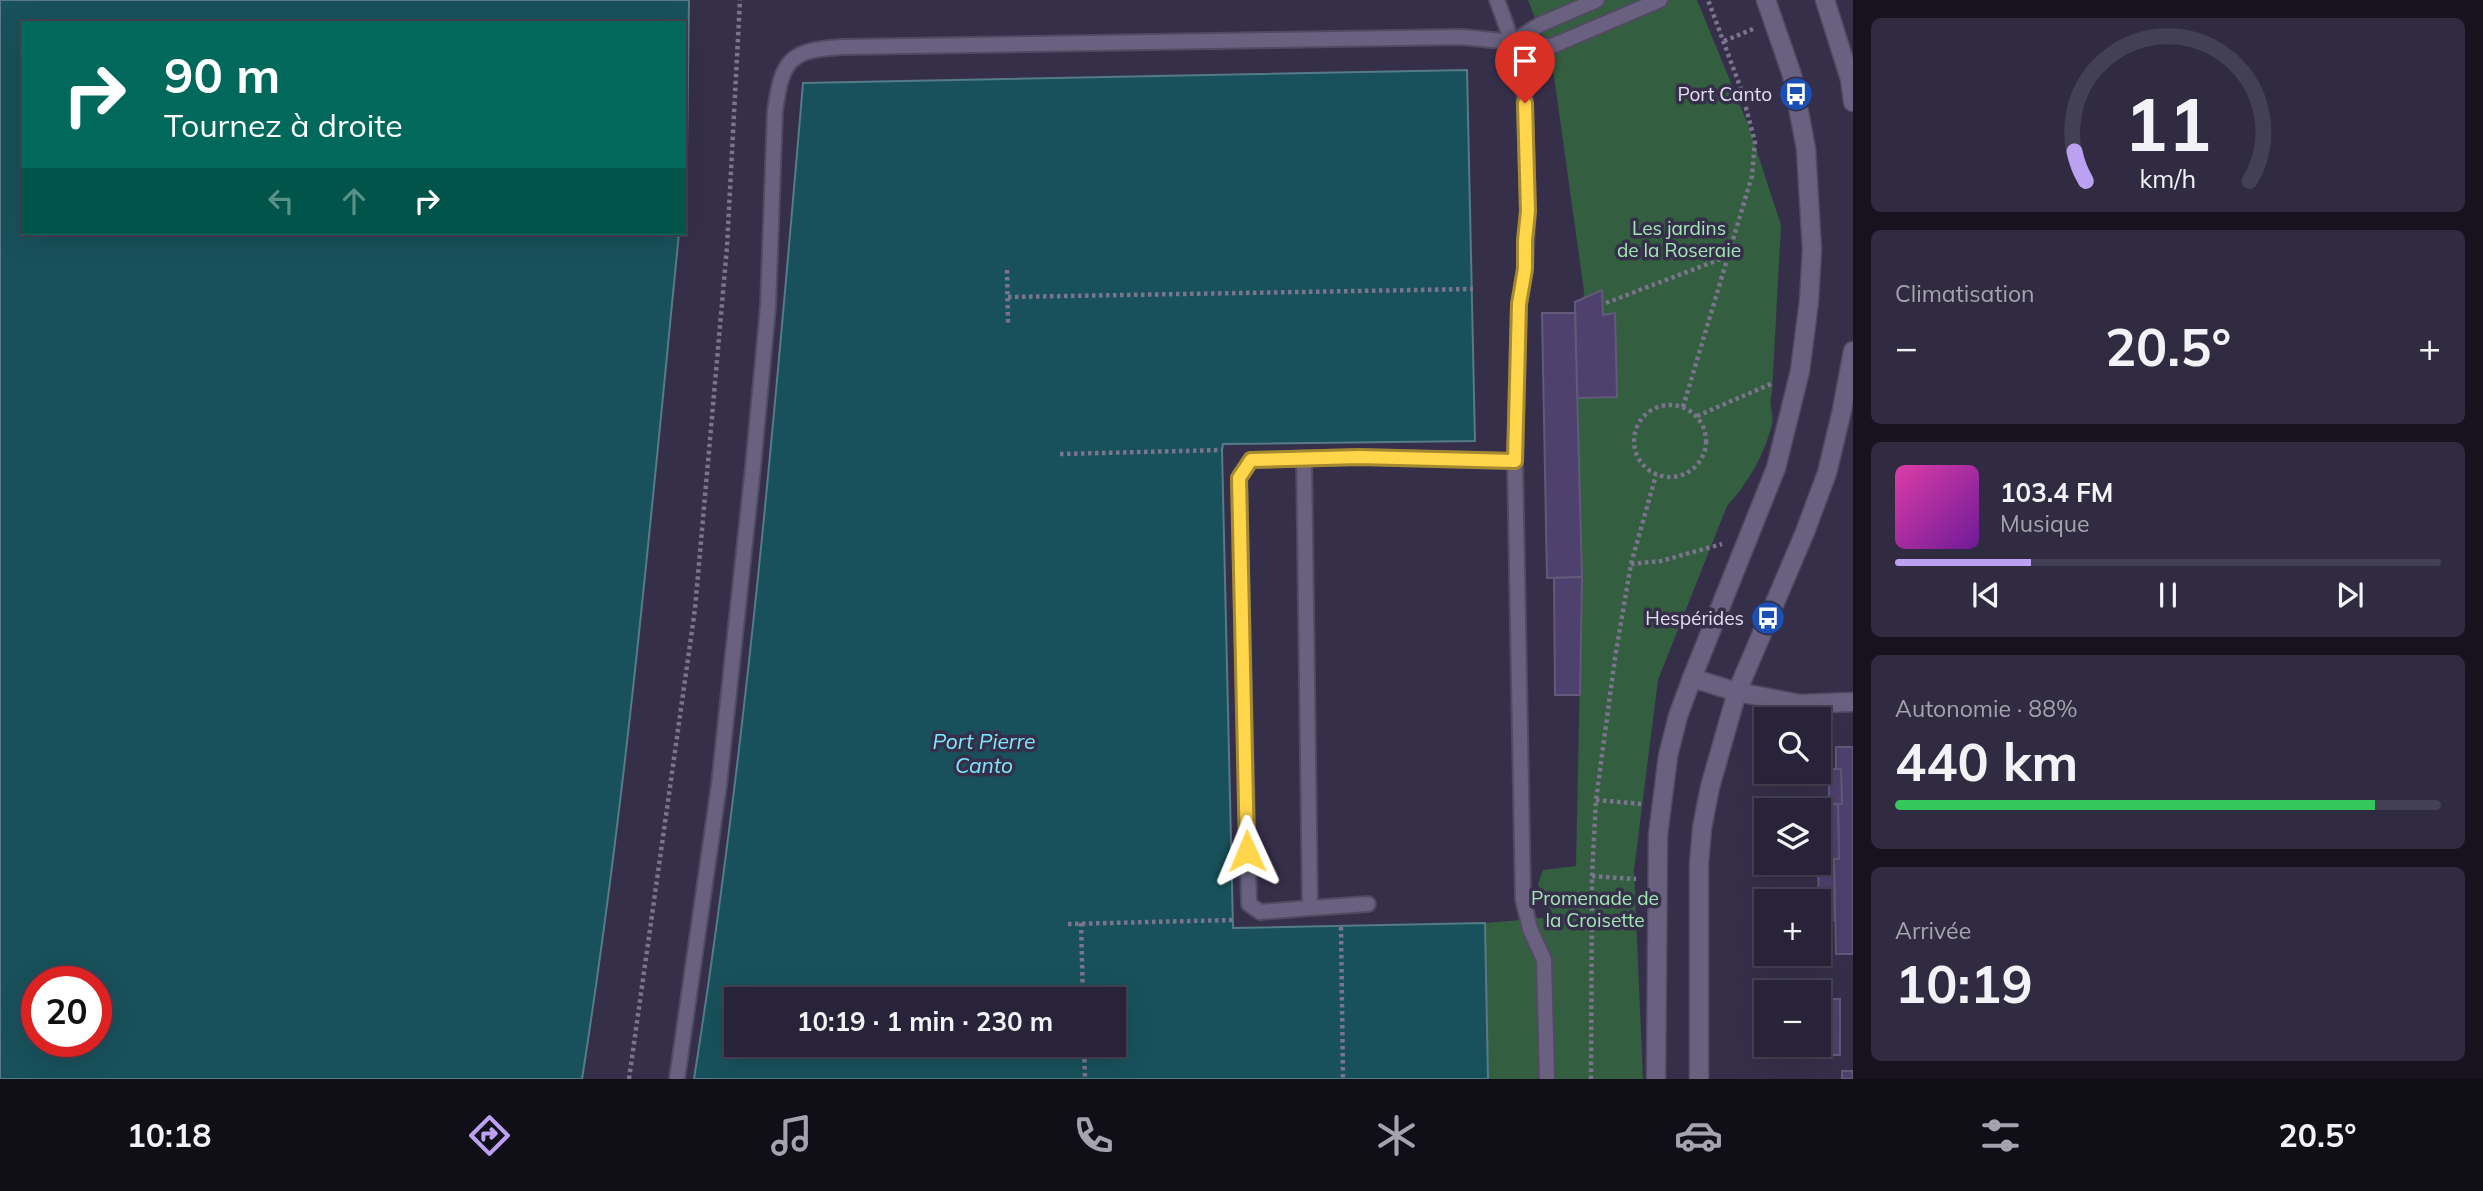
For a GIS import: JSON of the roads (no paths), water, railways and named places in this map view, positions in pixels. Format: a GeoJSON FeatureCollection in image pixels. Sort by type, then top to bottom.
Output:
{"type":"FeatureCollection","features":[{"type":"Feature","properties":{"kind":"street"},"geometry":{"type":"LineString","coordinates":[[1656,1079],[1657,881],[1661,805],[1668,756],[1678,716],[1692,678],[1776,468],[1800,371],[1809,301],[1812,250],[1808,167],[1792,75],[1766,0]]}},
{"type":"Feature","properties":{"kind":"street"},"geometry":{"type":"LineString","coordinates":[[1825,0],[1844,57],[1853,102]]}},
{"type":"Feature","properties":{"kind":"street"},"geometry":{"type":"LineString","coordinates":[[1699,1079],[1699,864],[1702,828],[1710,787],[1737,692],[1827,473],[1853,351]]}},
{"type":"Feature","properties":{"kind":"street"},"geometry":{"type":"LineString","coordinates":[[1692,678],[1737,692],[1800,704],[1853,702]]}},
{"type":"Feature","properties":{"kind":"lane"},"geometry":{"type":"LineString","coordinates":[[1497,0],[1524,75],[1528,211],[1525,269],[1519,304],[1515,461],[1523,899],[1530,929],[1544,960],[1548,1079]]}},
{"type":"Feature","properties":{"kind":"lane"},"geometry":{"type":"LineString","coordinates":[[1511,43],[1541,24],[1597,0]]}},
{"type":"Feature","properties":{"kind":"lane"},"geometry":{"type":"LineString","coordinates":[[677,1079],[719,785],[768,307],[775,111],[779,78],[788,62],[806,52],[842,47],[1448,37],[1552,46],[1660,0]]}},
{"type":"Feature","properties":{"kind":"lane"},"geometry":{"type":"LineString","coordinates":[[1368,904],[1260,912],[1249,904],[1239,478],[1251,460],[1359,457],[1515,461]]}},
{"type":"Feature","properties":{"kind":"lane"},"geometry":{"type":"LineString","coordinates":[[1304,458],[1310,908]]}},
{"type":"Feature","properties":{"kind":"water"},"geometry":{"type":"Polygon","coordinates":[[[0,0],[689,0],[686,162],[686,21],[21,21],[21,235],[679,235],[625,763],[582,1079],[0,1079],[0,0]]]}},
{"type":"Feature","properties":{"kind":"water","name":"Port Pierre Canto"},"geometry":{"type":"Polygon","coordinates":[[[1467,70],[1475,441],[1223,444],[1222,450],[1233,928],[1485,923],[1488,1079],[694,1079],[729,831],[770,457],[803,83],[1467,70]]]}},
{"type":"Feature","properties":{"kind":"place","name":"Port Canto"},"geometry":{"type":"Point","coordinates":[1796,94]}},
{"type":"Feature","properties":{"kind":"place","name":"Hespérides"},"geometry":{"type":"Point","coordinates":[1768,618]}},
{"type":"Feature","properties":{"kind":"park label","name":"Les jardins de la Roseraie"},"geometry":{"type":"Point","coordinates":[1679,239]}},
{"type":"Feature","properties":{"kind":"park label","name":"Promenade de la Croisette"},"geometry":{"type":"Point","coordinates":[1595,909]}}]}
